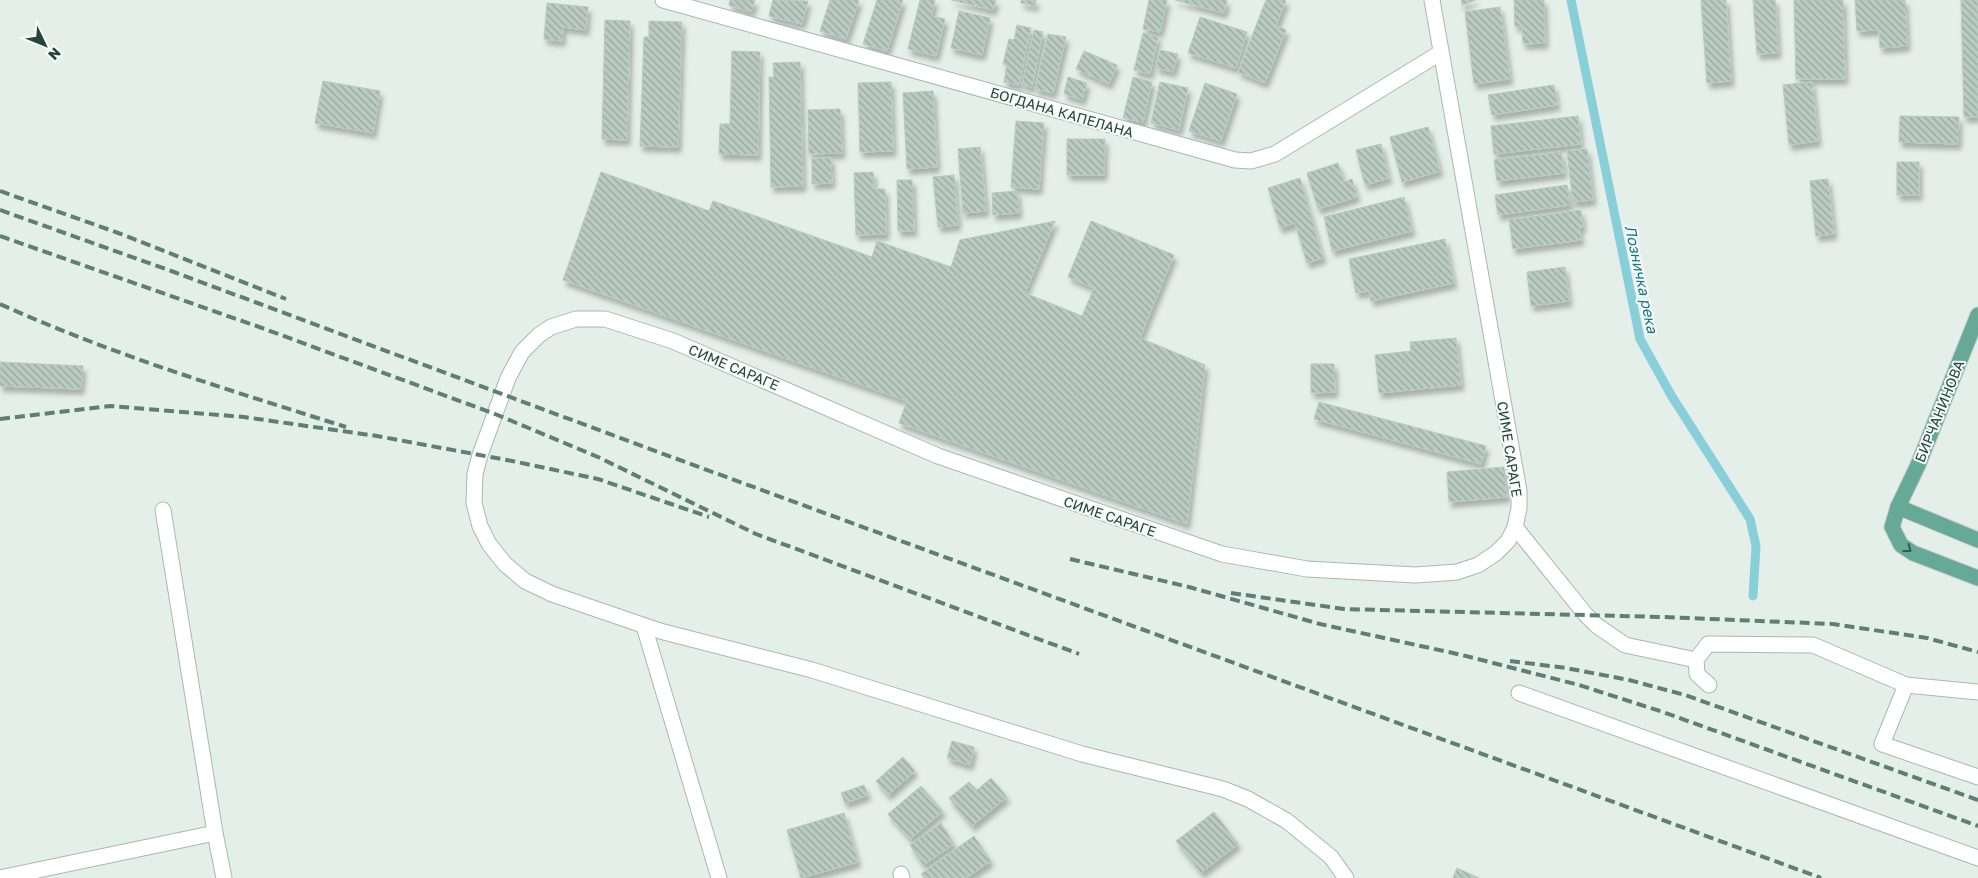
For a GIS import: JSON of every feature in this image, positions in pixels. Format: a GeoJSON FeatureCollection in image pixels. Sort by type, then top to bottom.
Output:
{"type":"FeatureCollection","features":[{"type":"Feature","properties":{"kind":"main road","name":"БИРЧАНИНОВА"},"geometry":{"type":"LineString","coordinates":[[1978,315],[1918,465],[1898,507],[1892,527],[1902,545],[1913,553],[1978,578]]}},
{"type":"Feature","properties":{"kind":"main road"},"geometry":{"type":"LineString","coordinates":[[1898,507],[1978,540]]}},
{"type":"Feature","properties":{"kind":"street","name":"БОГДАНА КАПЕЛАНА"},"geometry":{"type":"LineString","coordinates":[[663,0],[1235,160],[1252,161],[1275,154],[1440,53]]}},
{"type":"Feature","properties":{"kind":"street","name":"СИМЕ САРАГЕ"},"geometry":{"type":"LineString","coordinates":[[1346,878],[1331,856],[1287,821],[1248,799],[1223,789],[1082,754],[812,670],[660,631],[552,594],[525,581],[505,564],[489,544],[477,516],[474,492],[475,474],[480,455],[516,361],[539,335],[561,323],[589,318],[605,320],[673,341],[938,456],[1222,554],[1307,569],[1416,576],[1457,572],[1478,565],[1496,553],[1508,541],[1515,527],[1519,508],[1519,491],[1432,0]]}},
{"type":"Feature","properties":{"kind":"street"},"geometry":{"type":"LineString","coordinates":[[163,510],[215,833],[224,878]]}},
{"type":"Feature","properties":{"kind":"street"},"geometry":{"type":"LineString","coordinates":[[1515,527],[1596,625],[1625,645],[1696,660]]}},
{"type":"Feature","properties":{"kind":"street"},"geometry":{"type":"LineString","coordinates":[[644,626],[720,878]]}},
{"type":"Feature","properties":{"kind":"street"},"geometry":{"type":"LineString","coordinates":[[1709,685],[1697,674],[1696,660],[1708,644],[1813,645],[1906,685],[1978,692]]}},
{"type":"Feature","properties":{"kind":"street"},"geometry":{"type":"LineString","coordinates":[[1906,685],[1882,744],[1978,777]]}},
{"type":"Feature","properties":{"kind":"street"},"geometry":{"type":"LineString","coordinates":[[1519,693],[1978,858]]}},
{"type":"Feature","properties":{"kind":"street"},"geometry":{"type":"LineString","coordinates":[[0,878],[215,833]]}},
{"type":"Feature","properties":{"kind":"building"},"geometry":{"type":"Polygon","coordinates":[[[730,0],[755,0],[751,12],[729,5],[730,0]]]}},
{"type":"Feature","properties":{"kind":"building"},"geometry":{"type":"Polygon","coordinates":[[[773,0],[808,1],[802,24],[769,16],[773,0]]]}},
{"type":"Feature","properties":{"kind":"building"},"geometry":{"type":"Polygon","coordinates":[[[830,0],[859,0],[846,39],[820,31],[830,0]]]}},
{"type":"Feature","properties":{"kind":"building"},"geometry":{"type":"Polygon","coordinates":[[[877,0],[903,0],[887,51],[863,44],[877,0]]]}},
{"type":"Feature","properties":{"kind":"building"},"geometry":{"type":"Polygon","coordinates":[[[920,0],[935,0],[931,16],[945,19],[936,56],[908,49],[920,0]]]}},
{"type":"Feature","properties":{"kind":"building"},"geometry":{"type":"Polygon","coordinates":[[[951,0],[996,0],[993,10],[951,0]]]}},
{"type":"Feature","properties":{"kind":"building"},"geometry":{"type":"Polygon","coordinates":[[[1021,0],[1036,0],[1035,6],[1021,3],[1021,0]]]}},
{"type":"Feature","properties":{"kind":"building"},"geometry":{"type":"Polygon","coordinates":[[[1149,0],[1167,0],[1160,32],[1143,29],[1149,0]]]}},
{"type":"Feature","properties":{"kind":"building"},"geometry":{"type":"Polygon","coordinates":[[[1175,0],[1227,0],[1224,13],[1175,0]]]}},
{"type":"Feature","properties":{"kind":"building"},"geometry":{"type":"Polygon","coordinates":[[[1266,0],[1286,0],[1276,26],[1286,30],[1265,83],[1238,72],[1266,0]]]}},
{"type":"Feature","properties":{"kind":"building"},"geometry":{"type":"Polygon","coordinates":[[[1461,0],[1476,0],[1462,5],[1461,0]]]}},
{"type":"Feature","properties":{"kind":"building"},"geometry":{"type":"Polygon","coordinates":[[[1514,0],[1544,0],[1545,43],[1523,44],[1522,26],[1515,27],[1514,0]]]}},
{"type":"Feature","properties":{"kind":"building"},"geometry":{"type":"Polygon","coordinates":[[[1701,0],[1726,0],[1731,81],[1707,83],[1701,0]]]}},
{"type":"Feature","properties":{"kind":"building"},"geometry":{"type":"Polygon","coordinates":[[[1753,0],[1775,0],[1778,53],[1757,54],[1753,0]]]}},
{"type":"Feature","properties":{"kind":"building"},"geometry":{"type":"Polygon","coordinates":[[[1794,0],[1843,0],[1845,79],[1796,79],[1794,0]]]}},
{"type":"Feature","properties":{"kind":"building"},"geometry":{"type":"Polygon","coordinates":[[[1855,0],[1905,0],[1907,46],[1880,48],[1879,30],[1857,31],[1855,0]]]}},
{"type":"Feature","properties":{"kind":"building"},"geometry":{"type":"Polygon","coordinates":[[[1961,0],[1978,0],[1978,117],[1964,117],[1961,0]]]}},
{"type":"Feature","properties":{"kind":"building"},"geometry":{"type":"Polygon","coordinates":[[[547,3],[588,7],[586,30],[563,27],[562,41],[544,39],[547,3]]]}},
{"type":"Feature","properties":{"kind":"building"},"geometry":{"type":"Polygon","coordinates":[[[1500,7],[1510,79],[1474,84],[1465,12],[1500,7]]]}},
{"type":"Feature","properties":{"kind":"building"},"geometry":{"type":"Polygon","coordinates":[[[959,11],[990,18],[982,55],[951,48],[959,11]]]}},
{"type":"Feature","properties":{"kind":"building"},"geometry":{"type":"Polygon","coordinates":[[[1200,17],[1247,32],[1236,68],[1188,53],[1200,17]]]}},
{"type":"Feature","properties":{"kind":"building"},"geometry":{"type":"Polygon","coordinates":[[[605,20],[630,21],[627,140],[602,139],[605,20]]]}},
{"type":"Feature","properties":{"kind":"building"},"geometry":{"type":"Polygon","coordinates":[[[649,21],[682,22],[678,147],[640,146],[644,37],[649,37],[649,21]]]}},
{"type":"Feature","properties":{"kind":"building"},"geometry":{"type":"Polygon","coordinates":[[[1017,25],[1031,28],[1019,85],[1004,82],[1007,65],[1003,64],[1009,39],[1014,40],[1017,25]]]}},
{"type":"Feature","properties":{"kind":"building"},"geometry":{"type":"Polygon","coordinates":[[[1034,30],[1043,32],[1032,87],[1022,85],[1034,30]]]}},
{"type":"Feature","properties":{"kind":"building"},"geometry":{"type":"Polygon","coordinates":[[[1143,33],[1158,37],[1150,74],[1134,70],[1143,33]]]}},
{"type":"Feature","properties":{"kind":"building"},"geometry":{"type":"Polygon","coordinates":[[[1048,34],[1066,37],[1053,93],[1035,89],[1048,34]]]}},
{"type":"Feature","properties":{"kind":"building"},"geometry":{"type":"Polygon","coordinates":[[[1160,50],[1178,54],[1173,72],[1156,68],[1160,50]]]}},
{"type":"Feature","properties":{"kind":"building"},"geometry":{"type":"Polygon","coordinates":[[[732,51],[760,52],[758,155],[719,154],[720,124],[730,124],[732,51]]]}},
{"type":"Feature","properties":{"kind":"building"},"geometry":{"type":"Polygon","coordinates":[[[1084,51],[1117,65],[1109,84],[1076,69],[1084,51]]]}},
{"type":"Feature","properties":{"kind":"building"},"geometry":{"type":"Polygon","coordinates":[[[800,62],[803,186],[771,187],[769,77],[774,77],[773,63],[800,62]]]}},
{"type":"Feature","properties":{"kind":"building"},"geometry":{"type":"Polygon","coordinates":[[[1068,77],[1087,83],[1082,100],[1064,94],[1068,77]]]}},
{"type":"Feature","properties":{"kind":"building"},"geometry":{"type":"Polygon","coordinates":[[[1133,77],[1152,82],[1143,122],[1123,118],[1133,77]]]}},
{"type":"Feature","properties":{"kind":"building"},"geometry":{"type":"Polygon","coordinates":[[[323,81],[380,91],[373,133],[315,123],[323,81]]]}},
{"type":"Feature","properties":{"kind":"building"},"geometry":{"type":"Polygon","coordinates":[[[891,82],[893,151],[860,152],[858,83],[891,82]]]}},
{"type":"Feature","properties":{"kind":"building"},"geometry":{"type":"Polygon","coordinates":[[[1160,82],[1188,88],[1179,130],[1151,123],[1160,82]]]}},
{"type":"Feature","properties":{"kind":"building"},"geometry":{"type":"Polygon","coordinates":[[[1812,82],[1818,141],[1789,145],[1783,85],[1812,82]]]}},
{"type":"Feature","properties":{"kind":"building"},"geometry":{"type":"Polygon","coordinates":[[[1205,83],[1237,94],[1221,141],[1189,131],[1205,83]]]}},
{"type":"Feature","properties":{"kind":"building"},"geometry":{"type":"Polygon","coordinates":[[[1554,85],[1557,105],[1492,115],[1488,95],[1554,85]]]}},
{"type":"Feature","properties":{"kind":"building"},"geometry":{"type":"Polygon","coordinates":[[[933,91],[937,167],[907,169],[903,93],[933,91]]]}},
{"type":"Feature","properties":{"kind":"building"},"geometry":{"type":"Polygon","coordinates":[[[840,109],[842,153],[809,154],[808,110],[840,109]]]}},
{"type":"Feature","properties":{"kind":"building"},"geometry":{"type":"Polygon","coordinates":[[[1578,116],[1581,144],[1494,154],[1491,126],[1578,116]]]}},
{"type":"Feature","properties":{"kind":"building"},"geometry":{"type":"Polygon","coordinates":[[[1900,116],[1959,117],[1958,144],[1899,142],[1900,116]]]}},
{"type":"Feature","properties":{"kind":"building"},"geometry":{"type":"Polygon","coordinates":[[[1016,121],[1044,123],[1039,189],[1011,187],[1016,121]]]}},
{"type":"Feature","properties":{"kind":"building"},"geometry":{"type":"Polygon","coordinates":[[[1428,127],[1440,171],[1402,182],[1390,137],[1428,127]]]}},
{"type":"Feature","properties":{"kind":"building"},"geometry":{"type":"Polygon","coordinates":[[[1067,139],[1105,139],[1104,175],[1067,175],[1067,139]]]}},
{"type":"Feature","properties":{"kind":"building"},"geometry":{"type":"Polygon","coordinates":[[[1381,144],[1389,178],[1365,185],[1356,150],[1381,144]]]}},
{"type":"Feature","properties":{"kind":"building"},"geometry":{"type":"Polygon","coordinates":[[[980,147],[986,211],[963,213],[958,149],[980,147]]]}},
{"type":"Feature","properties":{"kind":"building"},"geometry":{"type":"Polygon","coordinates":[[[1587,149],[1593,200],[1573,202],[1567,151],[1587,149]]]}},
{"type":"Feature","properties":{"kind":"building"},"geometry":{"type":"Polygon","coordinates":[[[1561,152],[1564,173],[1497,181],[1494,160],[1561,152]]]}},
{"type":"Feature","properties":{"kind":"building"},"geometry":{"type":"Polygon","coordinates":[[[812,158],[831,158],[832,183],[812,184],[812,158]]]}},
{"type":"Feature","properties":{"kind":"building"},"geometry":{"type":"Polygon","coordinates":[[[1897,162],[1919,162],[1919,195],[1897,195],[1897,162]]]}},
{"type":"Feature","properties":{"kind":"building"},"geometry":{"type":"Polygon","coordinates":[[[1338,163],[1344,182],[1352,179],[1357,197],[1318,209],[1307,173],[1338,163]]]}},
{"type":"Feature","properties":{"kind":"building"},"geometry":{"type":"Polygon","coordinates":[[[601,172],[709,211],[713,201],[872,257],[877,241],[951,267],[960,240],[1055,221],[1025,293],[1082,316],[1094,288],[1068,277],[1091,221],[1174,255],[1140,338],[1205,365],[1187,524],[899,423],[907,401],[563,280],[601,172]]]}},
{"type":"Feature","properties":{"kind":"building"},"geometry":{"type":"Polygon","coordinates":[[[873,172],[874,189],[885,189],[886,234],[856,235],[854,173],[873,172]]]}},
{"type":"Feature","properties":{"kind":"building"},"geometry":{"type":"Polygon","coordinates":[[[954,175],[958,225],[938,227],[933,177],[954,175]]]}},
{"type":"Feature","properties":{"kind":"building"},"geometry":{"type":"Polygon","coordinates":[[[1300,178],[1323,258],[1307,263],[1295,223],[1280,228],[1268,188],[1300,178]]]}},
{"type":"Feature","properties":{"kind":"building"},"geometry":{"type":"Polygon","coordinates":[[[1828,179],[1834,234],[1816,236],[1810,181],[1828,179]]]}},
{"type":"Feature","properties":{"kind":"building"},"geometry":{"type":"Polygon","coordinates":[[[897,180],[912,180],[914,231],[898,231],[897,180]]]}},
{"type":"Feature","properties":{"kind":"building"},"geometry":{"type":"Polygon","coordinates":[[[1567,185],[1570,205],[1498,215],[1495,195],[1567,185]]]}},
{"type":"Feature","properties":{"kind":"building"},"geometry":{"type":"Polygon","coordinates":[[[1017,191],[1019,213],[993,215],[992,193],[1017,191]]]}},
{"type":"Feature","properties":{"kind":"building"},"geometry":{"type":"Polygon","coordinates":[[[1404,197],[1412,231],[1332,251],[1324,217],[1404,197]]]}},
{"type":"Feature","properties":{"kind":"building"},"geometry":{"type":"Polygon","coordinates":[[[1581,210],[1583,227],[1579,228],[1581,240],[1513,249],[1509,220],[1581,210]]]}},
{"type":"Feature","properties":{"kind":"building"},"geometry":{"type":"Polygon","coordinates":[[[1445,239],[1454,283],[1371,301],[1369,291],[1356,293],[1349,259],[1445,239]]]}},
{"type":"Feature","properties":{"kind":"building"},"geometry":{"type":"Polygon","coordinates":[[[1565,267],[1569,301],[1531,306],[1527,272],[1565,267]]]}},
{"type":"Feature","properties":{"kind":"building"},"geometry":{"type":"Polygon","coordinates":[[[1456,338],[1461,385],[1379,393],[1375,355],[1411,351],[1410,342],[1456,338]]]}},
{"type":"Feature","properties":{"kind":"building"},"geometry":{"type":"Polygon","coordinates":[[[0,362],[83,366],[81,389],[0,386],[0,362]]]}},
{"type":"Feature","properties":{"kind":"building"},"geometry":{"type":"Polygon","coordinates":[[[1311,364],[1334,364],[1335,392],[1311,393],[1311,364]]]}},
{"type":"Feature","properties":{"kind":"building"},"geometry":{"type":"Polygon","coordinates":[[[1319,402],[1486,446],[1481,464],[1314,419],[1319,402]]]}},
{"type":"Feature","properties":{"kind":"building"},"geometry":{"type":"Polygon","coordinates":[[[1504,467],[1507,497],[1449,502],[1447,472],[1504,467]]]}},
{"type":"Feature","properties":{"kind":"building"},"geometry":{"type":"Polygon","coordinates":[[[952,741],[974,747],[970,765],[947,758],[952,741]]]}},
{"type":"Feature","properties":{"kind":"building"},"geometry":{"type":"Polygon","coordinates":[[[903,757],[915,771],[888,795],[876,781],[903,757]]]}},
{"type":"Feature","properties":{"kind":"building"},"geometry":{"type":"Polygon","coordinates":[[[991,778],[1007,797],[972,826],[949,798],[969,782],[977,790],[991,778]]]}},
{"type":"Feature","properties":{"kind":"building"},"geometry":{"type":"Polygon","coordinates":[[[864,785],[868,795],[845,803],[841,793],[864,785]]]}},
{"type":"Feature","properties":{"kind":"building"},"geometry":{"type":"Polygon","coordinates":[[[921,786],[943,811],[910,839],[888,814],[921,786]]]}},
{"type":"Feature","properties":{"kind":"building"},"geometry":{"type":"Polygon","coordinates":[[[1214,812],[1238,844],[1201,873],[1176,841],[1214,812]]]}},
{"type":"Feature","properties":{"kind":"building"},"geometry":{"type":"Polygon","coordinates":[[[844,813],[858,862],[801,878],[787,830],[844,813]]]}},
{"type":"Feature","properties":{"kind":"building"},"geometry":{"type":"Polygon","coordinates":[[[941,823],[954,844],[923,865],[910,845],[941,823]]]}},
{"type":"Feature","properties":{"kind":"building"},"geometry":{"type":"Polygon","coordinates":[[[974,836],[991,861],[966,878],[924,878],[921,874],[974,836]]]}},
{"type":"Feature","properties":{"kind":"building"},"geometry":{"type":"Polygon","coordinates":[[[1457,868],[1479,878],[1453,878],[1457,868]]]}},
{"type":"Feature","properties":{"kind":"waterway","name":"Лозничка река"},"geometry":{"type":"LineString","coordinates":[[1571,0],[1640,339],[1671,395],[1750,519],[1756,546],[1753,596]]}},
{"type":"Feature","properties":{"kind":"railway"},"geometry":{"type":"LineString","coordinates":[[0,191],[121,234],[286,299]]}},
{"type":"Feature","properties":{"kind":"railway"},"geometry":{"type":"LineString","coordinates":[[0,210],[174,272],[658,452],[1821,878]]}},
{"type":"Feature","properties":{"kind":"railway"},"geometry":{"type":"LineString","coordinates":[[0,236],[262,328],[495,414],[598,457],[756,534],[1079,654]]}},
{"type":"Feature","properties":{"kind":"railway"},"geometry":{"type":"LineString","coordinates":[[0,304],[128,356],[346,427]]}},
{"type":"Feature","properties":{"kind":"railway"},"geometry":{"type":"LineString","coordinates":[[0,419],[110,406],[244,417],[377,436],[598,479],[709,517]]}},
{"type":"Feature","properties":{"kind":"railway"},"geometry":{"type":"LineString","coordinates":[[1070,559],[1189,587],[1320,624],[1462,655],[1579,685],[1663,712],[1978,826]]}},
{"type":"Feature","properties":{"kind":"railway"},"geometry":{"type":"LineString","coordinates":[[1231,593],[1344,609],[1664,617],[1833,624],[1927,638],[1978,652]]}},
{"type":"Feature","properties":{"kind":"railway"},"geometry":{"type":"LineString","coordinates":[[1510,661],[1566,668],[1629,680],[1685,695],[1978,800]]}}]}
